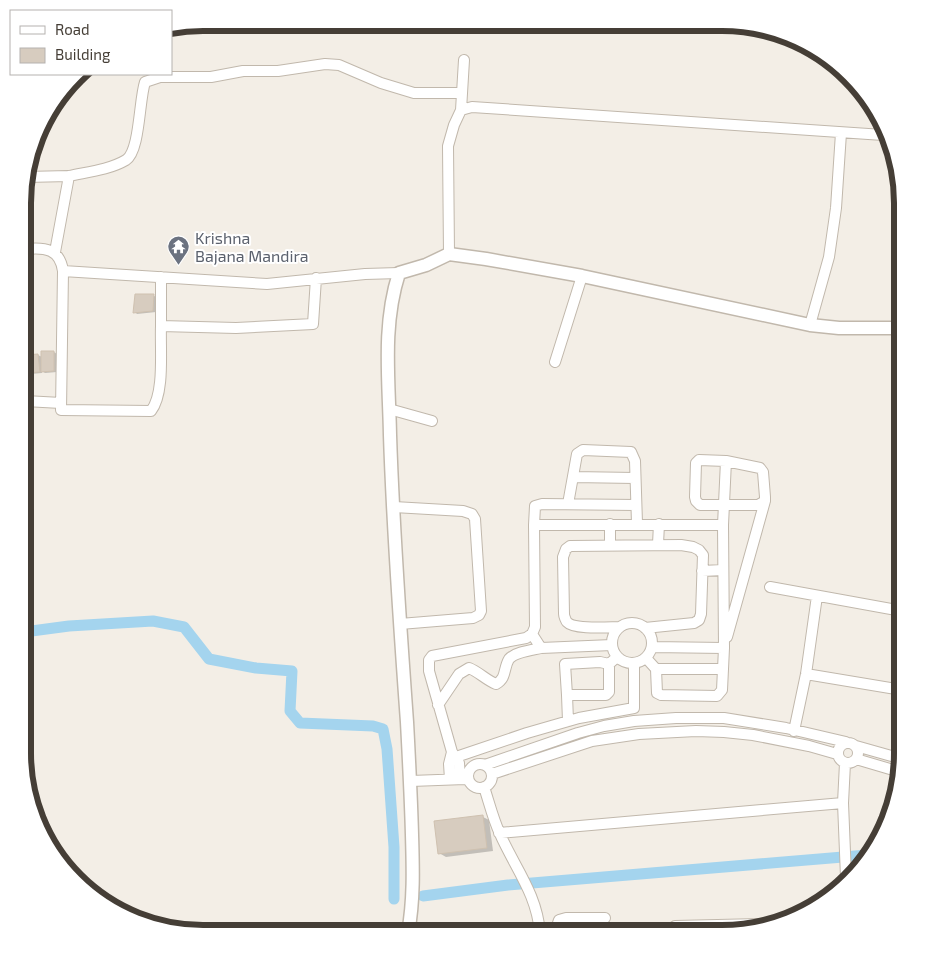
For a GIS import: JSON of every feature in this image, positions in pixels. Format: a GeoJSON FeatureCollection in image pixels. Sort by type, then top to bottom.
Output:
{"type":"FeatureCollection","features":[{"type":"Feature","properties":{"kind":"street"},"geometry":{"type":"LineString","coordinates":[[449,254],[448,146],[461,110],[464,60]]}},
{"type":"Feature","properties":{"kind":"street"},"geometry":{"type":"LineString","coordinates":[[34,177],[69,176],[106,168],[127,160],[136,144],[142,93],[146,82],[160,77],[211,77],[242,72],[278,71],[325,64],[340,65],[381,83],[414,92],[461,93]]}},
{"type":"Feature","properties":{"kind":"street"},"geometry":{"type":"LineString","coordinates":[[461,110],[472,107],[879,135]]}},
{"type":"Feature","properties":{"kind":"street"},"geometry":{"type":"LineString","coordinates":[[810,325],[829,256],[836,208],[841,133]]}},
{"type":"Feature","properties":{"kind":"street"},"geometry":{"type":"LineString","coordinates":[[56,252],[69,176]]}},
{"type":"Feature","properties":{"kind":"street"},"geometry":{"type":"LineString","coordinates":[[31,248],[38,247],[56,252],[62,261],[61,410],[151,411],[156,404],[159,393],[161,277]]}},
{"type":"Feature","properties":{"kind":"street"},"geometry":{"type":"LineString","coordinates":[[62,271],[267,284],[316,278],[399,273],[426,265],[449,254],[582,276],[810,325],[839,328],[893,328]]}},
{"type":"Feature","properties":{"kind":"street"},"geometry":{"type":"LineString","coordinates":[[399,273],[392,294],[388,323],[394,507],[411,781],[413,875],[410,924]]}},
{"type":"Feature","properties":{"kind":"street"},"geometry":{"type":"LineString","coordinates":[[555,362],[582,276]]}},
{"type":"Feature","properties":{"kind":"street"},"geometry":{"type":"LineString","coordinates":[[161,326],[236,328],[313,324],[316,278]]}},
{"type":"Feature","properties":{"kind":"street"},"geometry":{"type":"LineString","coordinates":[[31,401],[61,404]]}},
{"type":"Feature","properties":{"kind":"street"},"geometry":{"type":"LineString","coordinates":[[390,409],[432,421]]}},
{"type":"Feature","properties":{"kind":"street"},"geometry":{"type":"LineString","coordinates":[[568,504],[577,454],[583,450],[631,452],[635,461],[637,524]]}},
{"type":"Feature","properties":{"kind":"street"},"geometry":{"type":"LineString","coordinates":[[724,648],[765,501],[763,472],[760,468],[726,461],[699,460],[696,463],[696,501],[700,504],[758,505],[765,501]]}},
{"type":"Feature","properties":{"kind":"street"},"geometry":{"type":"LineString","coordinates":[[646,658],[656,669],[657,693],[666,696],[717,696],[722,690],[724,648],[723,524],[726,461]]}},
{"type":"Feature","properties":{"kind":"street"},"geometry":{"type":"LineString","coordinates":[[573,477],[635,478]]}},
{"type":"Feature","properties":{"kind":"street"},"geometry":{"type":"LineString","coordinates":[[460,779],[459,763],[454,754],[438,705],[428,667],[429,660],[432,656],[526,638],[532,634],[535,627],[535,506],[542,504],[636,505]]}},
{"type":"Feature","properties":{"kind":"street"},"geometry":{"type":"LineString","coordinates":[[394,507],[463,511],[472,514],[475,519],[481,611],[473,618],[400,624]]}},
{"type":"Feature","properties":{"kind":"street"},"geometry":{"type":"LineString","coordinates":[[610,524],[610,545]]}},
{"type":"Feature","properties":{"kind":"street"},"geometry":{"type":"LineString","coordinates":[[658,524],[658,544]]}},
{"type":"Feature","properties":{"kind":"street"},"geometry":{"type":"LineString","coordinates":[[534,525],[723,524]]}},
{"type":"Feature","properties":{"kind":"street"},"geometry":{"type":"LineString","coordinates":[[577,544],[658,544],[692,547],[699,550],[702,555],[701,614],[699,620],[694,624],[645,628],[632,623],[620,627],[582,627],[566,622],[562,564],[566,549],[577,544]]}},
{"type":"Feature","properties":{"kind":"street"},"geometry":{"type":"LineString","coordinates":[[702,571],[723,570]]}},
{"type":"Feature","properties":{"kind":"street"},"geometry":{"type":"LineString","coordinates":[[770,587],[893,609]]}},
{"type":"Feature","properties":{"kind":"street"},"geometry":{"type":"LineString","coordinates":[[794,731],[806,674],[817,596]]}},
{"type":"Feature","properties":{"kind":"street"},"geometry":{"type":"LineString","coordinates":[[567,695],[606,695],[613,660],[612,645],[615,632],[620,627]]}},
{"type":"Feature","properties":{"kind":"street"},"geometry":{"type":"LineString","coordinates":[[565,664],[613,660],[634,664],[646,658],[652,647],[652,640],[645,628]]}},
{"type":"Feature","properties":{"kind":"street"},"geometry":{"type":"LineString","coordinates":[[532,634],[541,648]]}},
{"type":"Feature","properties":{"kind":"street"},"geometry":{"type":"LineString","coordinates":[[438,705],[460,674],[469,668],[496,684],[503,678],[509,660],[514,656],[541,648],[612,645]]}},
{"type":"Feature","properties":{"kind":"street"},"geometry":{"type":"LineString","coordinates":[[565,647],[568,722]]}},
{"type":"Feature","properties":{"kind":"street"},"geometry":{"type":"LineString","coordinates":[[652,647],[724,648]]}},
{"type":"Feature","properties":{"kind":"street"},"geometry":{"type":"LineString","coordinates":[[634,664],[634,721],[636,734]]}},
{"type":"Feature","properties":{"kind":"street"},"geometry":{"type":"LineString","coordinates":[[656,669],[723,669]]}},
{"type":"Feature","properties":{"kind":"street"},"geometry":{"type":"LineString","coordinates":[[806,674],[893,688]]}},
{"type":"Feature","properties":{"kind":"street"},"geometry":{"type":"LineString","coordinates":[[454,754],[568,722],[634,708]]}},
{"type":"Feature","properties":{"kind":"street"},"geometry":{"type":"LineString","coordinates":[[460,779],[478,764],[485,765],[578,733],[634,721],[676,718],[724,718],[851,744],[893,757]]}},
{"type":"Feature","properties":{"kind":"street"},"geometry":{"type":"LineString","coordinates":[[492,774],[592,741],[636,734],[696,731],[724,732],[753,735],[800,744],[837,754]]}},
{"type":"Feature","properties":{"kind":"street"},"geometry":{"type":"LineString","coordinates":[[851,744],[858,753],[856,759],[850,763],[845,763],[840,760],[837,754],[838,748],[851,744]]}},
{"type":"Feature","properties":{"kind":"street"},"geometry":{"type":"LineString","coordinates":[[856,759],[892,770]]}},
{"type":"Feature","properties":{"kind":"street"},"geometry":{"type":"LineString","coordinates":[[845,763],[846,871]]}},
{"type":"Feature","properties":{"kind":"street"},"geometry":{"type":"LineString","coordinates":[[485,765],[492,774]]}},
{"type":"Feature","properties":{"kind":"street"},"geometry":{"type":"LineString","coordinates":[[411,781],[460,779],[470,782],[477,787],[484,787],[490,782],[492,774]]}},
{"type":"Feature","properties":{"kind":"street"},"geometry":{"type":"LineString","coordinates":[[484,787],[499,833],[531,893],[539,924]]}},
{"type":"Feature","properties":{"kind":"street"},"geometry":{"type":"LineString","coordinates":[[499,833],[844,803]]}},
{"type":"Feature","properties":{"kind":"street"},"geometry":{"type":"LineString","coordinates":[[558,924],[559,920],[566,918],[605,918]]}},
{"type":"Feature","properties":{"kind":"building"},"geometry":{"type":"Polygon","coordinates":[[[135,294],[154,294],[153,311],[133,313],[135,294]]]}},
{"type":"Feature","properties":{"kind":"building"},"geometry":{"type":"Polygon","coordinates":[[[41,351],[54,351],[54,371],[41,372],[41,351]]]}},
{"type":"Feature","properties":{"kind":"building"},"geometry":{"type":"Polygon","coordinates":[[[38,354],[40,372],[31,373],[31,355],[38,354]]]}},
{"type":"Feature","properties":{"kind":"building"},"geometry":{"type":"Polygon","coordinates":[[[483,815],[487,848],[438,854],[434,821],[483,815]]]}},
{"type":"Feature","properties":{"kind":"waterway"},"geometry":{"type":"LineString","coordinates":[[32,631],[69,626],[153,621],[184,627],[209,659],[256,668],[292,671],[290,711],[300,723],[373,726],[383,729],[387,749],[394,847],[394,899]]}},
{"type":"Feature","properties":{"kind":"waterway"},"geometry":{"type":"LineString","coordinates":[[423,896],[508,885],[859,856]]}},
{"type":"Feature","properties":{"kind":"place","name":"Krishna Bajana Mandira"},"geometry":{"type":"Point","coordinates":[179,266]}}]}
